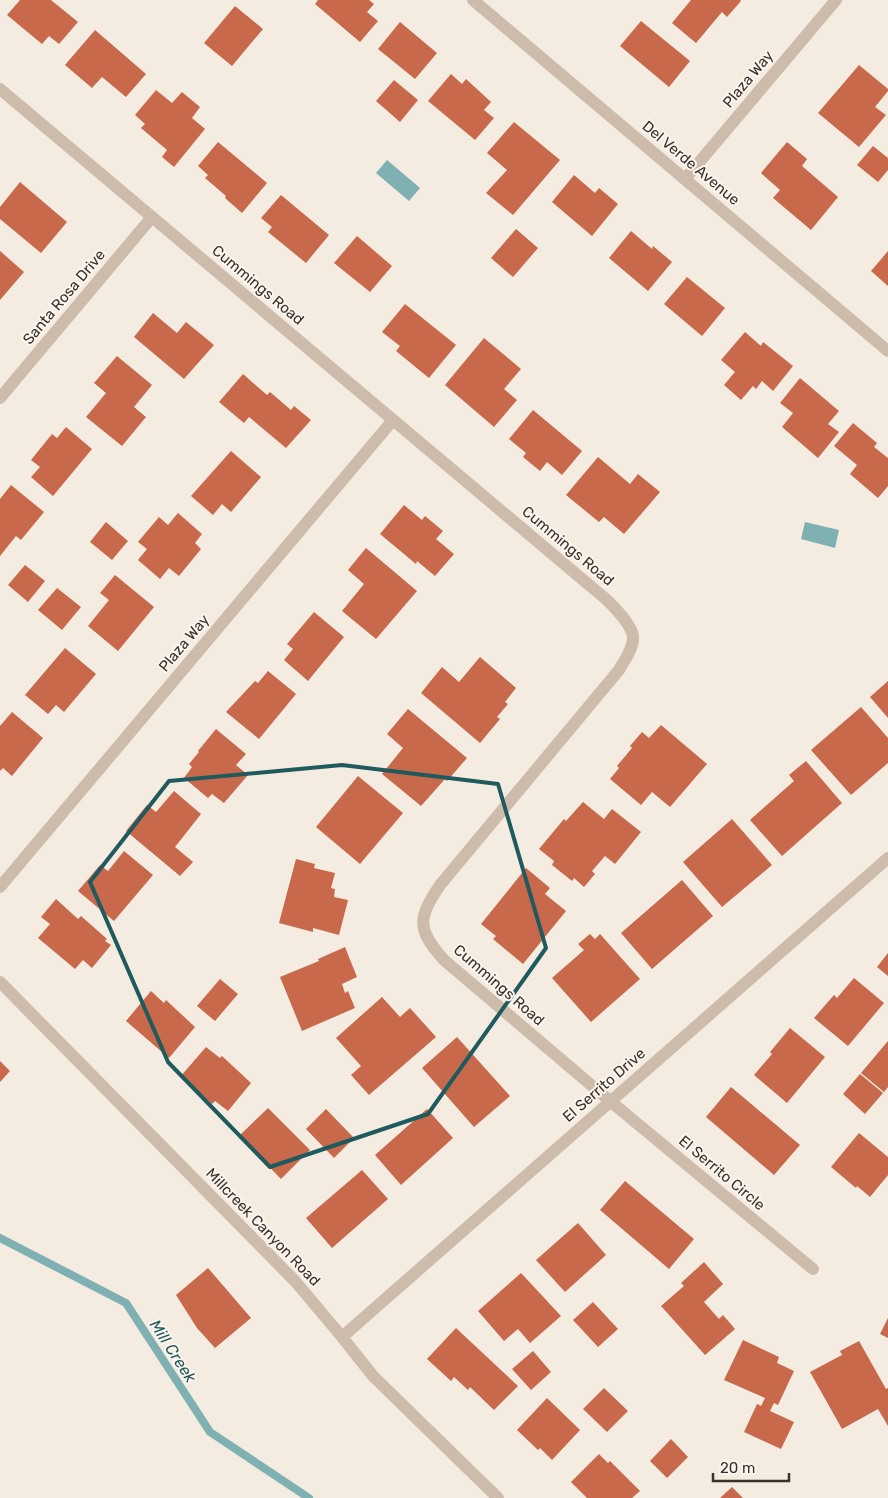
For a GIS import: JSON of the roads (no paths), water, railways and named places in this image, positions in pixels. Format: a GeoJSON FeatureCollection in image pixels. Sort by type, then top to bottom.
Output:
{"type":"FeatureCollection","features":[{"type":"Feature","properties":{"kind":"street","name":"Del Verde Avenue"},"geometry":{"type":"LineString","coordinates":[[473,0],[888,350]]}},
{"type":"Feature","properties":{"kind":"street","name":"Plaza Way"},"geometry":{"type":"LineString","coordinates":[[685,180],[836,0]]}},
{"type":"Feature","properties":{"kind":"street","name":"Cummings Road"},"geometry":{"type":"LineString","coordinates":[[0,89],[607,600],[626,623],[633,636],[619,670],[440,885],[426,908],[422,922],[433,949],[444,960],[610,1101]]}},
{"type":"Feature","properties":{"kind":"street","name":"Santa Rosa Drive"},"geometry":{"type":"LineString","coordinates":[[0,398],[152,217]]}},
{"type":"Feature","properties":{"kind":"street","name":"Plaza Way"},"geometry":{"type":"LineString","coordinates":[[0,887],[393,420]]}},
{"type":"Feature","properties":{"kind":"street","name":"El Serrito Drive"},"geometry":{"type":"LineString","coordinates":[[342,1337],[888,858]]}},
{"type":"Feature","properties":{"kind":"street","name":"Millcreek Canyon Road"},"geometry":{"type":"LineString","coordinates":[[0,982],[295,1281],[372,1376],[498,1498]]}},
{"type":"Feature","properties":{"kind":"street","name":"El Serrito Circle"},"geometry":{"type":"LineString","coordinates":[[610,1101],[813,1269]]}},
{"type":"Feature","properties":{"kind":"water"},"geometry":{"type":"Polygon","coordinates":[[[387,160],[420,188],[409,201],[376,173],[387,160]]]}},
{"type":"Feature","properties":{"kind":"water"},"geometry":{"type":"Polygon","coordinates":[[[805,522],[839,530],[835,548],[801,539],[805,522]]]}},
{"type":"Feature","properties":{"kind":"waterway","name":"Mill Creek"},"geometry":{"type":"LineString","coordinates":[[0,1238],[126,1303],[210,1432],[309,1498]]}}]}
